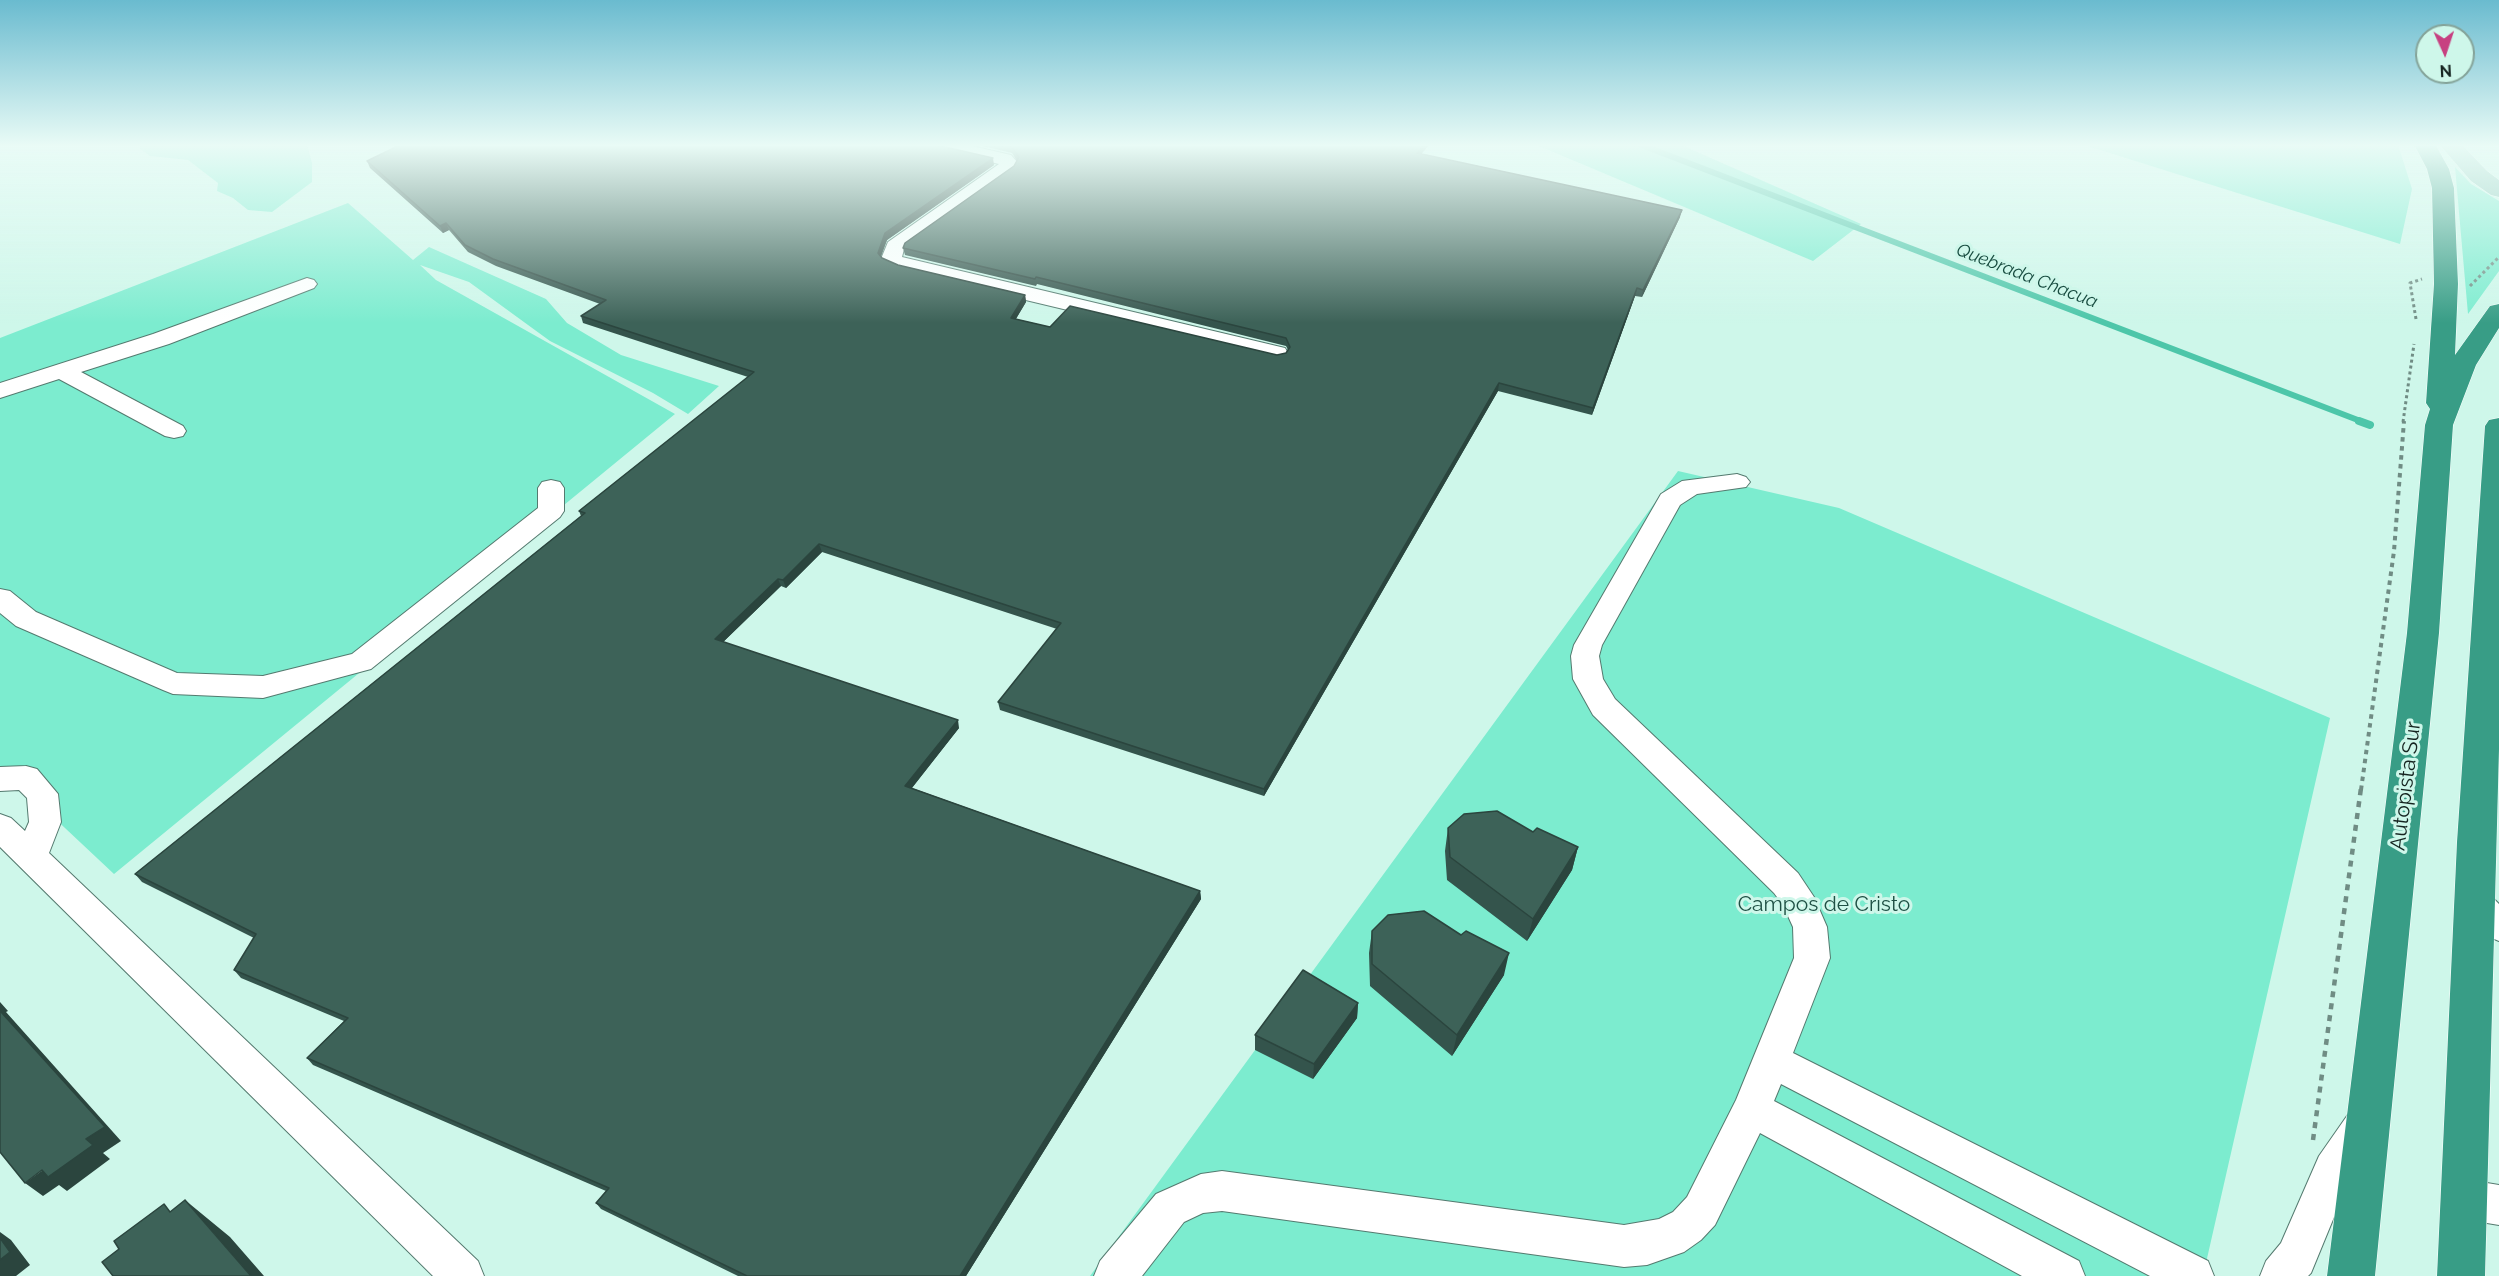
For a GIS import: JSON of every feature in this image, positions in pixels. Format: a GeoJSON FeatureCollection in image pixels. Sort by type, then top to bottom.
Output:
{"type":"FeatureCollection","features":[{"type":"Feature","properties":{"kind":"highway"},"geometry":{"type":"LineString","coordinates":[[2439,425],[2446,284],[2443,204]]}},
{"type":"Feature","properties":{"kind":"highway","name":"Autopista Sur"},"geometry":{"type":"LineString","coordinates":[[2351,1276],[2423,633],[2439,425],[2463,365],[2479,336],[2499,311]]}},
{"type":"Feature","properties":{"kind":"highway"},"geometry":{"type":"LineString","coordinates":[[2461,1276],[2481,1202],[2490,735],[2499,426]]}},
{"type":"Feature","properties":{"kind":"street"},"geometry":{"type":"LineString","coordinates":[[955,204],[895,246],[891,259],[900,264],[1277,353]]}},
{"type":"Feature","properties":{"kind":"street"},"geometry":{"type":"LineString","coordinates":[[0,391],[63,372],[307,284]]}},
{"type":"Feature","properties":{"kind":"street"},"geometry":{"type":"LineString","coordinates":[[63,372],[174,431]]}},
{"type":"Feature","properties":{"kind":"street"},"geometry":{"type":"LineString","coordinates":[[1114,1276],[1170,1208],[1201,1194],[1222,1191],[1624,1246],[1647,1244],[1669,1237],[1687,1226],[1701,1211],[1752,1109],[1812,958],[1813,943],[1805,912],[1786,883],[1604,707],[1594,693],[1585,667],[1588,645],[1670,500],[1679,493],[1698,486],[1737,482]]}},
{"type":"Feature","properties":{"kind":"street"},"geometry":{"type":"LineString","coordinates":[[0,598],[26,619],[173,683],[263,687],[361,662],[551,511],[550,488]]}},
{"type":"Feature","properties":{"kind":"street"},"geometry":{"type":"LineString","coordinates":[[0,778],[26,778],[42,794],[45,822],[31,857]]}},
{"type":"Feature","properties":{"kind":"street"},"geometry":{"type":"LineString","coordinates":[[0,827],[463,1276]]}},
{"type":"Feature","properties":{"kind":"street"},"geometry":{"type":"LineString","coordinates":[[1772,1061],[2193,1276]]}},
{"type":"Feature","properties":{"kind":"street"},"geometry":{"type":"LineString","coordinates":[[1752,1109],[2064,1276]]}},
{"type":"Feature","properties":{"kind":"street"},"geometry":{"type":"LineString","coordinates":[[2280,1276],[2296,1258],[2333,1170],[2370,1114]]}},
{"type":"Feature","properties":{"kind":"path"},"geometry":{"type":"LineString","coordinates":[[2417,330],[2410,283],[2424,279],[2463,289],[2471,286],[2499,257]]}},
{"type":"Feature","properties":{"kind":"path"},"geometry":{"type":"LineString","coordinates":[[2313,1141],[2394,551],[2402,433],[2415,342]]}},
{"type":"Feature","properties":{"kind":"green space"},"geometry":{"type":"Polygon","coordinates":[[[240,204],[283,204],[272,212],[248,210],[240,204]]]}},
{"type":"Feature","properties":{"kind":"green space"},"geometry":{"type":"Polygon","coordinates":[[[349,204],[413,260],[429,247],[546,299],[567,323],[621,355],[719,386],[688,414],[653,393],[550,341],[469,282],[420,265],[436,280],[675,414],[114,874],[0,767],[0,338],[349,204]]]}},
{"type":"Feature","properties":{"kind":"green space"},"geometry":{"type":"Polygon","coordinates":[[[1676,204],[1814,204],[1861,224],[1813,261],[1676,204]]]}},
{"type":"Feature","properties":{"kind":"green space"},"geometry":{"type":"Polygon","coordinates":[[[2271,204],[2409,204],[2400,244],[2271,204]]]}},
{"type":"Feature","properties":{"kind":"green space"},"geometry":{"type":"Polygon","coordinates":[[[2458,204],[2499,204],[2499,271],[2468,314],[2458,204]]]}},
{"type":"Feature","properties":{"kind":"green space","name":"Campos de Cristo"},"geometry":{"type":"Polygon","coordinates":[[[1678,471],[1839,508],[2330,718],[2203,1276],[1090,1276],[1678,471]]]}},
{"type":"Feature","properties":{"kind":"building"},"geometry":{"type":"Polygon","coordinates":[[[415,204],[927,204],[885,233],[878,253],[882,258],[898,265],[1025,295],[1011,318],[1050,327],[1070,306],[1277,355],[1286,353],[1290,347],[1286,338],[1036,277],[1035,279],[903,248],[905,243],[961,204],[1652,204],[1682,210],[1643,290],[1637,288],[1593,408],[1499,383],[1264,789],[998,702],[1061,623],[819,544],[783,580],[778,579],[715,639],[958,720],[905,786],[1200,891],[960,1276],[747,1276],[596,1203],[609,1188],[307,1058],[348,1018],[234,970],[256,934],[135,874],[585,513],[579,511],[754,372],[581,316],[606,300],[493,259],[465,245],[446,223],[440,226],[415,204]]]}},
{"type":"Feature","properties":{"kind":"building"},"geometry":{"type":"Polygon","coordinates":[[[1497,811],[1533,832],[1537,828],[1578,847],[1533,919],[1450,857],[1448,828],[1464,814],[1497,811]]]}},
{"type":"Feature","properties":{"kind":"building"},"geometry":{"type":"Polygon","coordinates":[[[1424,911],[1461,935],[1466,931],[1509,953],[1457,1035],[1372,964],[1372,931],[1388,915],[1424,911]]]}},
{"type":"Feature","properties":{"kind":"building"},"geometry":{"type":"Polygon","coordinates":[[[1303,970],[1358,1003],[1314,1064],[1255,1035],[1303,970]]]}},
{"type":"Feature","properties":{"kind":"building"},"geometry":{"type":"Polygon","coordinates":[[[0,1011],[105,1127],[86,1139],[93,1145],[48,1177],[42,1170],[25,1183],[0,1152],[0,1011]]]}},
{"type":"Feature","properties":{"kind":"building"},"geometry":{"type":"Polygon","coordinates":[[[185,1200],[251,1276],[113,1276],[102,1262],[119,1249],[114,1241],[164,1204],[170,1212],[185,1200]]]}},
{"type":"Feature","properties":{"kind":"building"},"geometry":{"type":"Polygon","coordinates":[[[0,1238],[10,1252],[0,1260],[0,1238]]]}},
{"type":"Feature","properties":{"kind":"waterway","name":"Quebrada Chacua"},"geometry":{"type":"LineString","coordinates":[[1794,204],[2363,422]]}},
{"type":"Feature","properties":{"kind":"waterway","name":"Quebrada Chacua"},"geometry":{"type":"LineString","coordinates":[[2359,421],[2370,425]]}}]}
